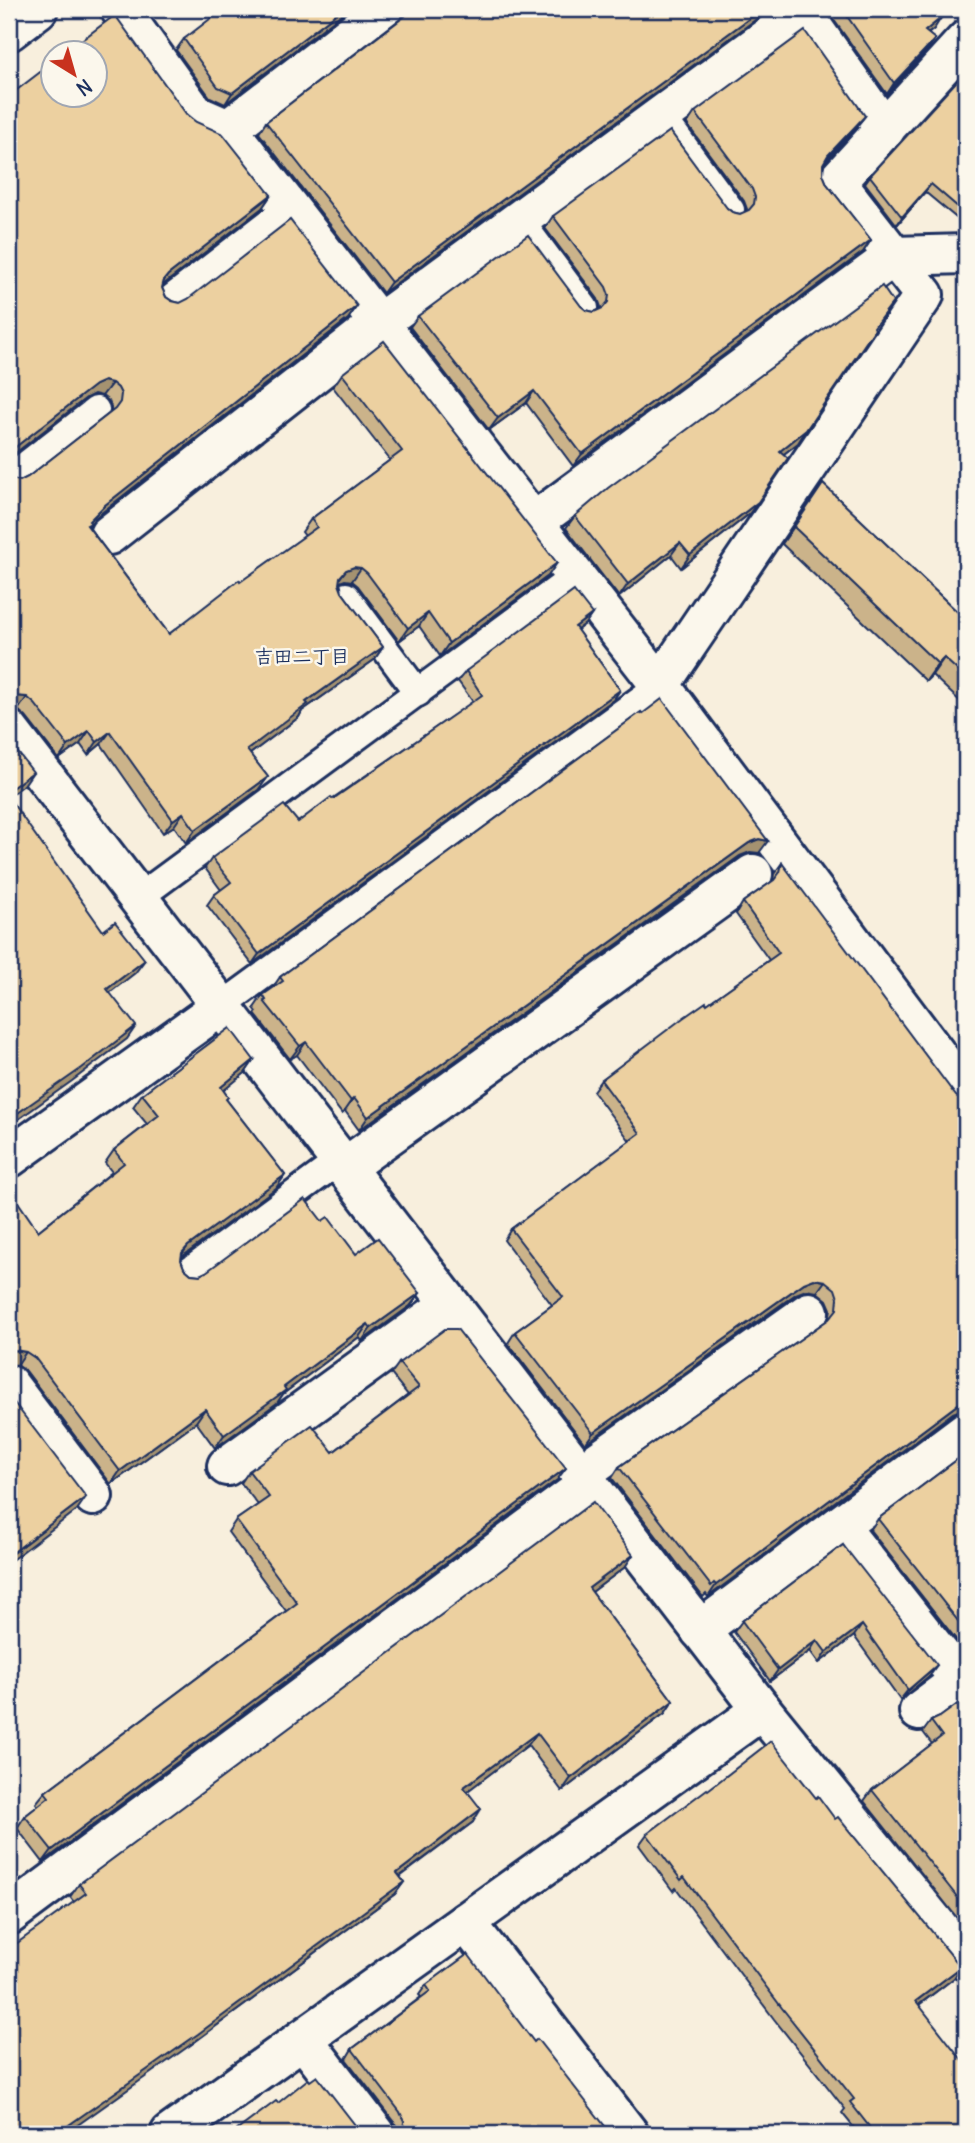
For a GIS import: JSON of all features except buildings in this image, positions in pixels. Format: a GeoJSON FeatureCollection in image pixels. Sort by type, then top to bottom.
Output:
{"type":"FeatureCollection","features":[{"type":"Feature","properties":{"kind":"street"},"geometry":{"type":"LineString","coordinates":[[9,31],[38,9]]}},
{"type":"Feature","properties":{"kind":"street"},"geometry":{"type":"LineString","coordinates":[[120,9],[196,115],[228,129],[289,207],[660,685],[966,1094]]}},
{"type":"Feature","properties":{"kind":"street"},"geometry":{"type":"LineString","coordinates":[[228,129],[384,9]]}},
{"type":"Feature","properties":{"kind":"street"},"geometry":{"type":"LineString","coordinates":[[109,535],[379,323],[801,10],[885,131]]}},
{"type":"Feature","properties":{"kind":"street"},"geometry":{"type":"LineString","coordinates":[[660,685],[924,295],[836,182],[966,40]]}},
{"type":"Feature","properties":{"kind":"street"},"geometry":{"type":"LineString","coordinates":[[534,522],[894,256],[966,254]]}},
{"type":"Feature","properties":{"kind":"street"},"geometry":{"type":"LineString","coordinates":[[9,730],[762,1710],[966,1961]]}},
{"type":"Feature","properties":{"kind":"street"},"geometry":{"type":"LineString","coordinates":[[342,1164],[753,874]]}},
{"type":"Feature","properties":{"kind":"street"},"geometry":{"type":"LineString","coordinates":[[9,1158],[220,1007]]}},
{"type":"Feature","properties":{"kind":"street"},"geometry":{"type":"LineString","coordinates":[[227,1466],[450,1305]]}},
{"type":"Feature","properties":{"kind":"street"},"geometry":{"type":"LineString","coordinates":[[9,1915],[809,1312]]}},
{"type":"Feature","properties":{"kind":"street"},"geometry":{"type":"LineString","coordinates":[[9,1385],[93,1496]]}},
{"type":"Feature","properties":{"kind":"street"},"geometry":{"type":"LineString","coordinates":[[700,1630],[966,1431]]}},
{"type":"Feature","properties":{"kind":"street"},"geometry":{"type":"LineString","coordinates":[[839,1526],[963,1679],[919,1711]]}},
{"type":"Feature","properties":{"kind":"street"},"geometry":{"type":"LineString","coordinates":[[170,2134],[762,1710]]}},
{"type":"Feature","properties":{"kind":"street"},"geometry":{"type":"LineString","coordinates":[[466,1922],[628,2134]]}},
{"type":"Feature","properties":{"kind":"street"},"geometry":{"type":"LineString","coordinates":[[303,2039],[376,2134]]}},
{"type":"Feature","properties":{"kind":"lane"},"geometry":{"type":"LineString","coordinates":[[661,115],[731,211]]}},
{"type":"Feature","properties":{"kind":"lane"},"geometry":{"type":"LineString","coordinates":[[169,300],[289,207]]}},
{"type":"Feature","properties":{"kind":"lane"},"geometry":{"type":"LineString","coordinates":[[519,219],[585,309]]}},
{"type":"Feature","properties":{"kind":"lane"},"geometry":{"type":"LineString","coordinates":[[9,478],[96,410]]}},
{"type":"Feature","properties":{"kind":"lane"},"geometry":{"type":"LineString","coordinates":[[138,898],[575,576]]}},
{"type":"Feature","properties":{"kind":"lane"},"geometry":{"type":"LineString","coordinates":[[346,596],[418,693]]}},
{"type":"Feature","properties":{"kind":"lane"},"geometry":{"type":"LineString","coordinates":[[220,1007],[660,685]]}},
{"type":"Feature","properties":{"kind":"lane"},"geometry":{"type":"LineString","coordinates":[[188,1272],[342,1164]]}},
{"type":"Feature","properties":{"kind":"district","name":"吉田二丁目"},"geometry":{"type":"Point","coordinates":[302,656]}}]}
